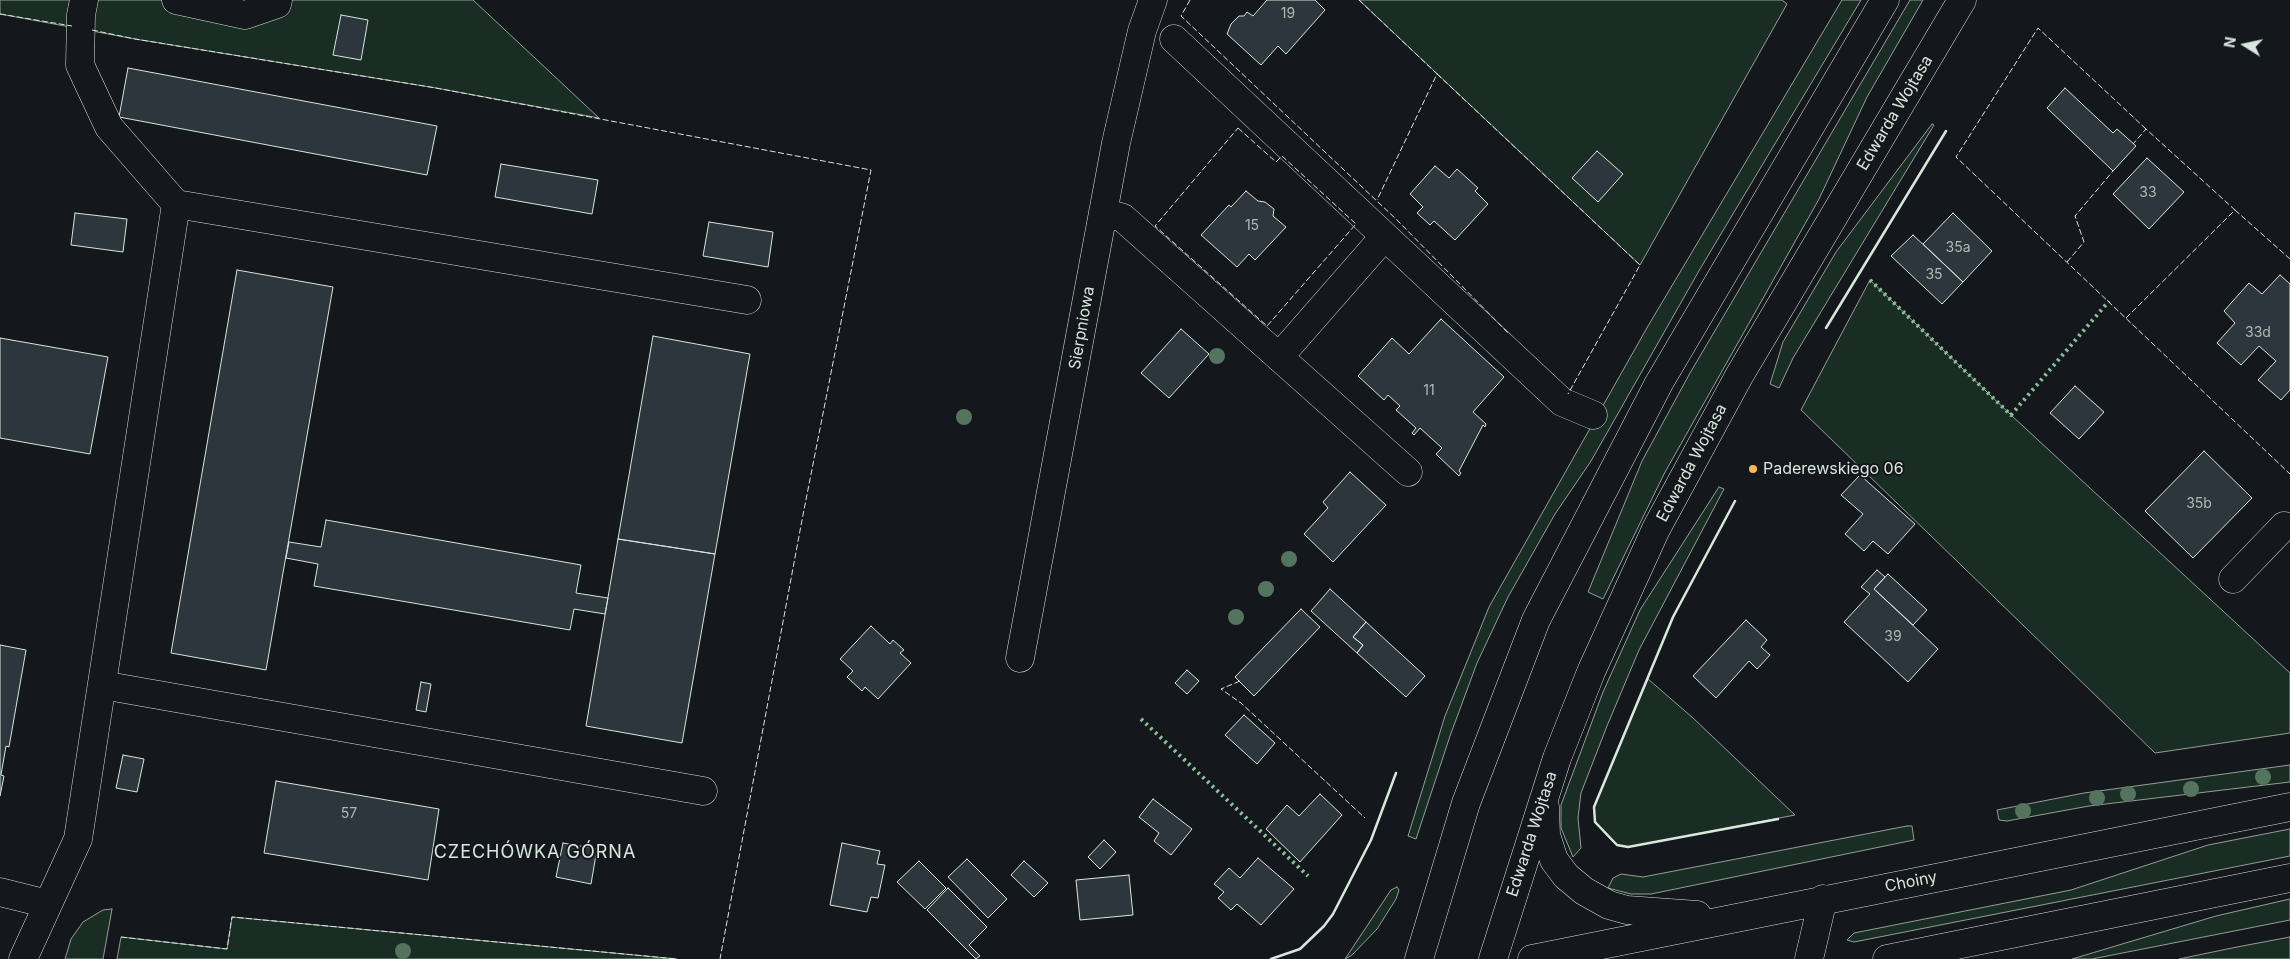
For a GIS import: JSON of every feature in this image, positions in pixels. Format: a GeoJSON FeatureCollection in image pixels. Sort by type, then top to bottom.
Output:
{"type":"FeatureCollection","features":[{"type":"Feature","properties":{"kind":"street"},"geometry":{"type":"LineString","coordinates":[[84,0],[80,65],[109,127],[176,204],[747,300]]}},
{"type":"Feature","properties":{"kind":"street"},"geometry":{"type":"LineString","coordinates":[[176,0],[245,15],[277,4],[278,0]]}},
{"type":"Feature","properties":{"kind":"street","name":"Sierpniowa"},"geometry":{"type":"LineString","coordinates":[[1020,658],[1103,212],[1133,65],[1153,0]]}},
{"type":"Feature","properties":{"kind":"street"},"geometry":{"type":"LineString","coordinates":[[1419,959],[1466,803],[1518,663],[1545,603],[1659,383],[1885,0]]}},
{"type":"Feature","properties":{"kind":"street","name":"Edwarda Wojtasa"},"geometry":{"type":"LineString","coordinates":[[1493,959],[1545,791],[1591,672],[1620,606],[1702,442],[1962,0]]}},
{"type":"Feature","properties":{"kind":"street"},"geometry":{"type":"LineString","coordinates":[[1174,39],[1562,402],[1593,415]]}},
{"type":"Feature","properties":{"kind":"street"},"geometry":{"type":"LineString","coordinates":[[23,959],[78,839],[176,204]]}},
{"type":"Feature","properties":{"kind":"street"},"geometry":{"type":"LineString","coordinates":[[1103,212],[1123,218],[1408,472]]}},
{"type":"Feature","properties":{"kind":"street"},"geometry":{"type":"LineString","coordinates":[[1279,357],[1384,236]]}},
{"type":"Feature","properties":{"kind":"street"},"geometry":{"type":"LineString","coordinates":[[2233,580],[2284,526]]}},
{"type":"Feature","properties":{"kind":"street"},"geometry":{"type":"LineString","coordinates":[[102,685],[703,791]]}},
{"type":"Feature","properties":{"kind":"street"},"geometry":{"type":"LineString","coordinates":[[1545,791],[1546,835],[1554,860],[1566,876],[1584,891],[1609,905],[1627,910],[1731,918]]}},
{"type":"Feature","properties":{"kind":"street","name":"Choiny"},"geometry":{"type":"LineString","coordinates":[[1532,959],[1823,899],[2290,807]]}},
{"type":"Feature","properties":{"kind":"street"},"geometry":{"type":"LineString","coordinates":[[1887,959],[2290,878]]}},
{"type":"Feature","properties":{"kind":"street"},"geometry":{"type":"LineString","coordinates":[[0,892],[48,904]]}},
{"type":"Feature","properties":{"kind":"street"},"geometry":{"type":"LineString","coordinates":[[1809,959],[1823,899]]}},
{"type":"Feature","properties":{"kind":"green space"},"geometry":{"type":"Polygon","coordinates":[[[0,0],[473,0],[599,118],[436,88],[135,39],[0,14],[0,0]]]}},
{"type":"Feature","properties":{"kind":"green space"},"geometry":{"type":"Polygon","coordinates":[[[1359,0],[1782,0],[1787,4],[1640,265],[1359,0]]]}},
{"type":"Feature","properties":{"kind":"green space"},"geometry":{"type":"Polygon","coordinates":[[[1842,0],[1861,0],[1700,269],[1591,461],[1555,514],[1508,597],[1477,663],[1450,736],[1416,839],[1408,836],[1445,716],[1489,607],[1648,326],[1842,0]]]}},
{"type":"Feature","properties":{"kind":"green space"},"geometry":{"type":"Polygon","coordinates":[[[1910,0],[1923,0],[1867,97],[1819,199],[1664,474],[1603,599],[1588,592],[1642,461],[1690,373],[1910,0]]]}},
{"type":"Feature","properties":{"kind":"green space"},"geometry":{"type":"Polygon","coordinates":[[[1932,124],[1934,125],[1793,358],[1779,388],[1770,384],[1783,342],[1836,252],[1932,124]]]}},
{"type":"Feature","properties":{"kind":"green space"},"geometry":{"type":"Polygon","coordinates":[[[1870,280],[2011,415],[2290,673],[2290,733],[2155,753],[1801,410],[1870,280]]]}},
{"type":"Feature","properties":{"kind":"green space"},"geometry":{"type":"Polygon","coordinates":[[[1719,487],[1724,489],[1639,650],[1607,726],[1581,793],[1578,818],[1581,848],[1573,857],[1561,828],[1561,805],[1603,692],[1640,610],[1719,487]]]}},
{"type":"Feature","properties":{"kind":"green space"},"geometry":{"type":"Polygon","coordinates":[[[1648,679],[1693,718],[1795,815],[1628,847],[1617,845],[1610,839],[1595,822],[1594,807],[1648,679]]]}},
{"type":"Feature","properties":{"kind":"green space"},"geometry":{"type":"Polygon","coordinates":[[[2290,765],[2290,782],[2089,806],[2007,821],[1999,820],[1997,810],[2084,793],[2290,765]]]}},
{"type":"Feature","properties":{"kind":"green space"},"geometry":{"type":"Polygon","coordinates":[[[1912,826],[1914,840],[1651,894],[1631,894],[1608,888],[1613,878],[1621,874],[1643,877],[1912,826]]]}},
{"type":"Feature","properties":{"kind":"green space"},"geometry":{"type":"Polygon","coordinates":[[[2290,829],[2290,856],[1854,942],[1847,940],[1854,933],[2071,890],[2208,845],[2290,829]]]}},
{"type":"Feature","properties":{"kind":"green space"},"geometry":{"type":"Polygon","coordinates":[[[1397,887],[1399,890],[1396,899],[1377,929],[1352,955],[1345,959],[1391,890],[1397,887]]]}},
{"type":"Feature","properties":{"kind":"green space"},"geometry":{"type":"Polygon","coordinates":[[[2290,899],[2290,920],[2092,959],[2072,959],[2216,916],[2290,899]]]}},
{"type":"Feature","properties":{"kind":"green space"},"geometry":{"type":"Polygon","coordinates":[[[112,909],[103,959],[65,959],[71,939],[83,922],[103,910],[112,909]]]}},
{"type":"Feature","properties":{"kind":"green space"},"geometry":{"type":"Polygon","coordinates":[[[232,917],[677,959],[117,959],[121,937],[227,949],[232,917]]]}},
{"type":"Feature","properties":{"kind":"green space"},"geometry":{"type":"Polygon","coordinates":[[[2290,937],[2290,959],[2179,959],[2237,947],[2290,937]]]}},
{"type":"Feature","properties":{"kind":"building"},"geometry":{"type":"Polygon","coordinates":[[[1267,0],[1315,0],[1325,10],[1286,54],[1278,46],[1261,65],[1227,34],[1231,24],[1239,16],[1244,16],[1247,12],[1253,16],[1267,0]]]}},
{"type":"Feature","properties":{"kind":"building"},"geometry":{"type":"Polygon","coordinates":[[[341,15],[368,20],[361,60],[333,55],[341,15]]]}},
{"type":"Feature","properties":{"kind":"building"},"geometry":{"type":"Polygon","coordinates":[[[128,68],[437,126],[427,175],[119,117],[128,68]]]}},
{"type":"Feature","properties":{"kind":"building"},"geometry":{"type":"Polygon","coordinates":[[[2065,88],[2113,133],[2117,129],[2136,146],[2113,171],[2047,108],[2065,88]]]}},
{"type":"Feature","properties":{"kind":"building"},"geometry":{"type":"Polygon","coordinates":[[[1597,151],[1623,174],[1598,202],[1572,178],[1597,151]]]}},
{"type":"Feature","properties":{"kind":"building"},"geometry":{"type":"Polygon","coordinates":[[[2147,158],[2184,192],[2149,229],[2113,194],[2147,158]]]}},
{"type":"Feature","properties":{"kind":"building"},"geometry":{"type":"Polygon","coordinates":[[[501,164],[598,180],[592,214],[495,197],[501,164]]]}},
{"type":"Feature","properties":{"kind":"building"},"geometry":{"type":"Polygon","coordinates":[[[1435,166],[1449,178],[1457,169],[1478,188],[1475,191],[1488,204],[1455,240],[1434,221],[1430,225],[1417,213],[1423,207],[1410,194],[1435,166]]]}},
{"type":"Feature","properties":{"kind":"building"},"geometry":{"type":"Polygon","coordinates":[[[1246,191],[1258,201],[1265,202],[1274,209],[1273,216],[1286,227],[1255,260],[1249,254],[1237,267],[1201,235],[1229,205],[1231,207],[1246,191]]]}},
{"type":"Feature","properties":{"kind":"building"},"geometry":{"type":"Polygon","coordinates":[[[75,213],[127,219],[123,252],[71,245],[75,213]]]}},
{"type":"Feature","properties":{"kind":"building"},"geometry":{"type":"Polygon","coordinates":[[[1953,213],[1992,251],[1963,282],[1923,244],[1953,213]]]}},
{"type":"Feature","properties":{"kind":"building"},"geometry":{"type":"Polygon","coordinates":[[[709,222],[773,232],[768,267],[703,256],[709,222]]]}},
{"type":"Feature","properties":{"kind":"building"},"geometry":{"type":"Polygon","coordinates":[[[1913,235],[1963,282],[1942,304],[1891,256],[1913,235]]]}},
{"type":"Feature","properties":{"kind":"building"},"geometry":{"type":"Polygon","coordinates":[[[237,270],[333,287],[266,670],[171,653],[237,270]]]}},
{"type":"Feature","properties":{"kind":"building"},"geometry":{"type":"Polygon","coordinates":[[[2280,275],[2290,284],[2290,390],[2281,400],[2258,380],[2276,361],[2259,346],[2241,365],[2217,343],[2235,323],[2224,311],[2249,283],[2262,294],[2280,275]]]}},
{"type":"Feature","properties":{"kind":"building"},"geometry":{"type":"Polygon","coordinates":[[[1441,319],[1504,377],[1473,412],[1486,424],[1485,427],[1483,425],[1459,471],[1461,473],[1459,476],[1436,454],[1442,448],[1420,428],[1414,435],[1412,433],[1416,428],[1396,410],[1400,406],[1388,395],[1384,400],[1358,376],[1392,338],[1409,354],[1441,319]]]}},
{"type":"Feature","properties":{"kind":"building"},"geometry":{"type":"Polygon","coordinates":[[[1181,329],[1209,354],[1169,398],[1141,373],[1181,329]]]}},
{"type":"Feature","properties":{"kind":"building"},"geometry":{"type":"Polygon","coordinates":[[[653,336],[750,354],[715,554],[618,539],[653,336]]]}},
{"type":"Feature","properties":{"kind":"building"},"geometry":{"type":"Polygon","coordinates":[[[0,338],[108,357],[90,454],[0,438],[0,338]]]}},
{"type":"Feature","properties":{"kind":"building"},"geometry":{"type":"Polygon","coordinates":[[[2075,386],[2104,412],[2079,439],[2050,413],[2075,386]]]}},
{"type":"Feature","properties":{"kind":"building"},"geometry":{"type":"Polygon","coordinates":[[[2204,451],[2252,498],[2193,558],[2145,511],[2204,451]]]}},
{"type":"Feature","properties":{"kind":"building"},"geometry":{"type":"Polygon","coordinates":[[[1350,472],[1386,505],[1333,562],[1304,534],[1328,508],[1323,502],[1350,472]]]}},
{"type":"Feature","properties":{"kind":"building"},"geometry":{"type":"Polygon","coordinates":[[[1860,475],[1915,524],[1888,554],[1873,541],[1864,551],[1845,534],[1863,514],[1841,495],[1860,475]]]}},
{"type":"Feature","properties":{"kind":"building"},"geometry":{"type":"Polygon","coordinates":[[[326,520],[581,565],[576,593],[608,598],[605,614],[574,609],[570,630],[314,586],[318,564],[286,558],[289,542],[321,547],[326,520]]]}},
{"type":"Feature","properties":{"kind":"building"},"geometry":{"type":"Polygon","coordinates":[[[618,539],[715,554],[682,743],[586,726],[618,539]]]}},
{"type":"Feature","properties":{"kind":"building"},"geometry":{"type":"Polygon","coordinates":[[[1877,570],[1885,577],[1874,589],[1938,649],[1908,682],[1844,622],[1870,594],[1861,587],[1877,570]]]}},
{"type":"Feature","properties":{"kind":"building"},"geometry":{"type":"Polygon","coordinates":[[[1888,574],[1927,610],[1913,625],[1874,589],[1888,574]]]}},
{"type":"Feature","properties":{"kind":"building"},"geometry":{"type":"Polygon","coordinates":[[[1330,589],[1366,622],[1353,637],[1363,645],[1357,653],[1311,611],[1330,589]]]}},
{"type":"Feature","properties":{"kind":"building"},"geometry":{"type":"Polygon","coordinates":[[[1301,609],[1320,627],[1254,696],[1235,677],[1301,609]]]}},
{"type":"Feature","properties":{"kind":"building"},"geometry":{"type":"Polygon","coordinates":[[[1746,620],[1767,640],[1761,647],[1770,655],[1757,669],[1749,661],[1716,698],[1693,676],[1746,620]]]}},
{"type":"Feature","properties":{"kind":"building"},"geometry":{"type":"Polygon","coordinates":[[[1366,622],[1425,676],[1406,697],[1357,653],[1363,645],[1353,637],[1366,622]]]}},
{"type":"Feature","properties":{"kind":"building"},"geometry":{"type":"Polygon","coordinates":[[[871,626],[890,644],[893,640],[904,650],[900,653],[911,663],[878,699],[865,687],[862,691],[847,677],[853,671],[840,659],[871,626]]]}},
{"type":"Feature","properties":{"kind":"building"},"geometry":{"type":"Polygon","coordinates":[[[0,645],[26,650],[9,747],[6,746],[1,775],[4,776],[0,796],[0,645]]]}},
{"type":"Feature","properties":{"kind":"building"},"geometry":{"type":"Polygon","coordinates":[[[1187,670],[1199,681],[1187,694],[1175,683],[1187,670]]]}},
{"type":"Feature","properties":{"kind":"building"},"geometry":{"type":"Polygon","coordinates":[[[421,682],[431,684],[426,712],[416,710],[421,682]]]}},
{"type":"Feature","properties":{"kind":"building"},"geometry":{"type":"Polygon","coordinates":[[[1244,715],[1275,743],[1257,764],[1225,735],[1244,715]]]}},
{"type":"Feature","properties":{"kind":"building"},"geometry":{"type":"Polygon","coordinates":[[[123,755],[144,759],[137,792],[116,788],[123,755]]]}},
{"type":"Feature","properties":{"kind":"building"},"geometry":{"type":"Polygon","coordinates":[[[276,781],[439,809],[428,880],[264,853],[276,781]]]}},
{"type":"Feature","properties":{"kind":"building"},"geometry":{"type":"Polygon","coordinates":[[[1320,794],[1342,815],[1300,862],[1266,829],[1287,805],[1299,816],[1320,794]]]}},
{"type":"Feature","properties":{"kind":"building"},"geometry":{"type":"Polygon","coordinates":[[[1153,799],[1192,829],[1171,855],[1154,841],[1159,833],[1139,817],[1153,799]]]}},
{"type":"Feature","properties":{"kind":"building"},"geometry":{"type":"Polygon","coordinates":[[[1104,840],[1116,852],[1100,869],[1088,857],[1104,840]]]}},
{"type":"Feature","properties":{"kind":"building"},"geometry":{"type":"Polygon","coordinates":[[[563,843],[597,849],[591,884],[556,877],[563,843]]]}},
{"type":"Feature","properties":{"kind":"building"},"geometry":{"type":"Polygon","coordinates":[[[842,843],[880,851],[877,864],[885,865],[878,898],[871,897],[867,912],[830,905],[842,843]]]}},
{"type":"Feature","properties":{"kind":"building"},"geometry":{"type":"Polygon","coordinates":[[[1258,858],[1294,889],[1261,925],[1237,904],[1231,910],[1218,898],[1224,892],[1214,884],[1229,868],[1240,878],[1258,858]]]}},
{"type":"Feature","properties":{"kind":"building"},"geometry":{"type":"Polygon","coordinates":[[[967,859],[1007,899],[988,918],[948,877],[967,859]]]}},
{"type":"Feature","properties":{"kind":"building"},"geometry":{"type":"Polygon","coordinates":[[[919,861],[946,888],[925,909],[897,882],[919,861]]]}},
{"type":"Feature","properties":{"kind":"building"},"geometry":{"type":"Polygon","coordinates":[[[1024,861],[1048,883],[1034,897],[1011,875],[1024,861]]]}},
{"type":"Feature","properties":{"kind":"building"},"geometry":{"type":"Polygon","coordinates":[[[1129,875],[1133,915],[1080,920],[1076,880],[1129,875]]]}},
{"type":"Feature","properties":{"kind":"building"},"geometry":{"type":"Polygon","coordinates":[[[948,888],[987,927],[969,945],[980,956],[976,959],[927,910],[948,888]]]}},
{"type":"Feature","properties":{"kind":"hedge"},"geometry":{"type":"LineString","coordinates":[[1870,280],[2011,415],[2109,301]]}},
{"type":"Feature","properties":{"kind":"hedge"},"geometry":{"type":"LineString","coordinates":[[1141,719],[1308,876]]}},
{"type":"Feature","properties":{"kind":"fence"},"geometry":{"type":"LineString","coordinates":[[1190,0],[1181,16],[1397,220],[1509,334]]}},
{"type":"Feature","properties":{"kind":"fence"},"geometry":{"type":"LineString","coordinates":[[1359,0],[1437,74],[1377,200]]}},
{"type":"Feature","properties":{"kind":"fence"},"geometry":{"type":"LineString","coordinates":[[0,14],[72,26]]}},
{"type":"Feature","properties":{"kind":"fence"},"geometry":{"type":"LineString","coordinates":[[2146,129],[2038,28],[1956,157],[2290,474]]}},
{"type":"Feature","properties":{"kind":"fence"},"geometry":{"type":"LineString","coordinates":[[92,30],[135,39],[436,88],[871,170],[802,520],[720,959]]}},
{"type":"Feature","properties":{"kind":"fence"},"geometry":{"type":"LineString","coordinates":[[1437,74],[1640,265],[1568,394]]}},
{"type":"Feature","properties":{"kind":"fence"},"geometry":{"type":"LineString","coordinates":[[1238,128],[1276,162],[1282,156],[1356,224],[1267,326],[1155,226],[1238,128]]}},
{"type":"Feature","properties":{"kind":"fence"},"geometry":{"type":"LineString","coordinates":[[2126,318],[2235,210],[2146,129],[2133,144]]}},
{"type":"Feature","properties":{"kind":"fence"},"geometry":{"type":"LineString","coordinates":[[2067,262],[2084,242],[2075,216],[2113,171]]}},
{"type":"Feature","properties":{"kind":"fence"},"geometry":{"type":"LineString","coordinates":[[2235,210],[2290,259]]}},
{"type":"Feature","properties":{"kind":"fence"},"geometry":{"type":"LineString","coordinates":[[1240,681],[1221,689],[1241,703],[1365,818]]}},
{"type":"Feature","properties":{"kind":"fence"},"geometry":{"type":"LineString","coordinates":[[121,937],[227,949],[232,917],[677,959]]}},
{"type":"Feature","properties":{"kind":"wall"},"geometry":{"type":"LineString","coordinates":[[1826,328],[1946,131]]}},
{"type":"Feature","properties":{"kind":"wall"},"geometry":{"type":"LineString","coordinates":[[1735,501],[1673,617],[1594,807],[1595,822],[1617,845],[1628,847],[1778,819]]}},
{"type":"Feature","properties":{"kind":"wall"},"geometry":{"type":"LineString","coordinates":[[1271,959],[1300,949],[1324,926],[1333,914],[1371,840],[1396,773]]}},
{"type":"Feature","properties":{"kind":"place","name":"Paderewskiego 06"},"geometry":{"type":"Point","coordinates":[1753,469]}},
{"type":"Feature","properties":{"kind":"district","name":"CZECHÓWKA GÓRNA"},"geometry":{"type":"Point","coordinates":[535,853]}}]}
